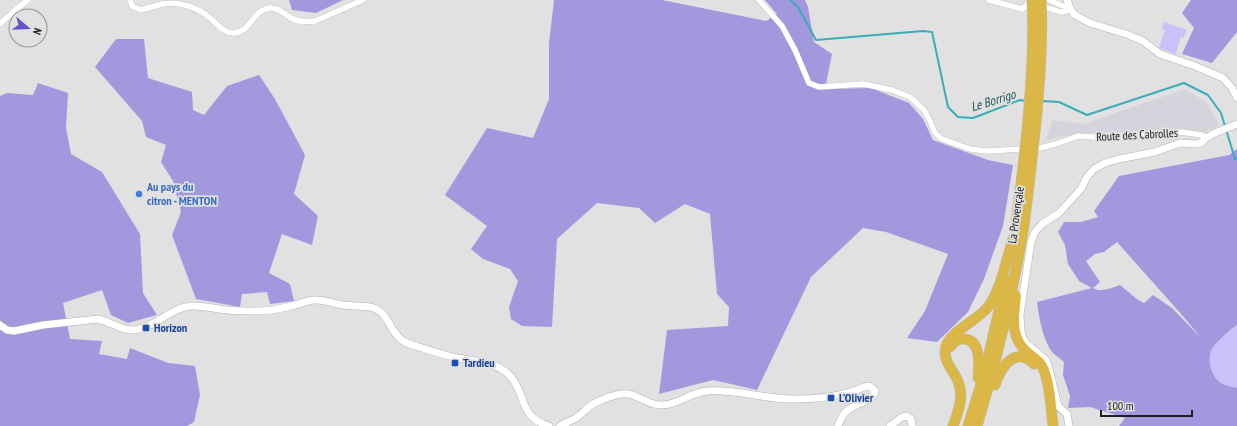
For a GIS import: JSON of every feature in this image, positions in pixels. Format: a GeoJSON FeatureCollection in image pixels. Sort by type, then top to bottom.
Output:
{"type":"FeatureCollection","features":[{"type":"Feature","properties":{"kind":"highway","name":"La Provençale"},"geometry":{"type":"LineString","coordinates":[[1020,224],[1030,97],[1032,0]]}},
{"type":"Feature","properties":{"kind":"highway","name":"La Provençale"},"geometry":{"type":"LineString","coordinates":[[977,426],[1002,333],[1032,162],[1040,76],[1041,0]]}},
{"type":"Feature","properties":{"kind":"highway","name":"La Provençale"},"geometry":{"type":"LineString","coordinates":[[968,426],[985,371],[1017,242]]}},
{"type":"Feature","properties":{"kind":"highway"},"geometry":{"type":"LineString","coordinates":[[953,426],[960,405],[961,394],[959,384],[946,359],[946,349],[950,338],[982,313],[990,303],[1017,242]]}},
{"type":"Feature","properties":{"kind":"highway"},"geometry":{"type":"LineString","coordinates":[[1017,242],[1014,329],[1021,346],[1037,360],[1042,367],[1048,387],[1053,426]]}},
{"type":"Feature","properties":{"kind":"highway"},"geometry":{"type":"LineString","coordinates":[[946,359],[950,346],[958,340],[968,340],[973,343],[976,348],[979,358],[979,366],[972,415]]}},
{"type":"Feature","properties":{"kind":"highway"},"geometry":{"type":"LineString","coordinates":[[980,426],[1001,369],[1010,360],[1019,357],[1029,360],[1037,368],[1053,426]]}},
{"type":"Feature","properties":{"kind":"street"},"geometry":{"type":"LineString","coordinates":[[0,24],[28,0]]}},
{"type":"Feature","properties":{"kind":"street"},"geometry":{"type":"LineString","coordinates":[[130,0],[132,6],[141,10],[163,4],[182,4],[209,16],[223,30],[234,33],[242,30],[256,15],[270,8],[277,9],[296,20],[310,22],[363,0]]}},
{"type":"Feature","properties":{"kind":"street","name":"Route des Cabrolles"},"geometry":{"type":"LineString","coordinates":[[759,0],[782,26],[795,50],[809,83],[819,87],[863,84],[892,90],[910,97],[924,110],[935,133],[942,139],[970,149],[987,151],[1040,148],[1078,136],[1109,138],[1181,132],[1202,135],[1206,138]]}},
{"type":"Feature","properties":{"kind":"street"},"geometry":{"type":"LineString","coordinates":[[989,0],[1022,9],[1027,5],[1045,7],[1061,12],[1069,6]]}},
{"type":"Feature","properties":{"kind":"street"},"geometry":{"type":"LineString","coordinates":[[1049,0],[1063,6],[1069,6]]}},
{"type":"Feature","properties":{"kind":"street"},"geometry":{"type":"LineString","coordinates":[[1069,6],[1075,15],[1090,23],[1143,41],[1160,54],[1195,66],[1223,78],[1232,88],[1237,98]]}},
{"type":"Feature","properties":{"kind":"street","name":"Route des Cabrolles"},"geometry":{"type":"LineString","coordinates":[[1067,424],[1067,414],[1058,406],[1046,360],[1027,344],[1020,331],[1020,315],[1031,242],[1035,232],[1042,224],[1059,213],[1081,189],[1087,177],[1094,169],[1119,159],[1155,152],[1180,143],[1201,143],[1215,133],[1236,125]]}},
{"type":"Feature","properties":{"kind":"street"},"geometry":{"type":"LineString","coordinates":[[0,325],[7,330],[14,331],[44,325],[98,319],[121,328],[135,330],[145,327],[174,311],[195,306],[227,310],[262,311],[277,310],[312,300],[322,300],[342,305],[371,307],[380,311],[386,316],[398,336],[405,342],[440,354],[487,363],[496,366],[509,374],[516,382],[523,404],[531,416],[542,424],[549,426]]}},
{"type":"Feature","properties":{"kind":"street"},"geometry":{"type":"LineString","coordinates":[[560,426],[577,418],[593,404],[613,396],[623,394],[636,396],[647,402],[662,405],[678,402],[707,390],[728,391],[790,400],[832,396],[852,392],[868,386],[872,387],[875,391],[872,398],[855,405],[847,411],[840,419],[838,426]]}},
{"type":"Feature","properties":{"kind":"street"},"geometry":{"type":"LineString","coordinates":[[890,426],[902,417],[907,416],[910,419],[912,426]]}},
{"type":"Feature","properties":{"kind":"shaded area"},"geometry":{"type":"Polygon","coordinates":[[[289,0],[343,0],[316,13],[292,10],[289,0]]]}},
{"type":"Feature","properties":{"kind":"shaded area"},"geometry":{"type":"Polygon","coordinates":[[[554,0],[662,0],[766,21],[777,14],[765,0],[805,0],[808,7],[814,42],[832,54],[825,89],[871,88],[909,103],[923,119],[933,140],[988,160],[1013,165],[1003,226],[984,279],[968,312],[937,342],[907,338],[925,311],[948,254],[886,232],[863,228],[811,277],[757,390],[713,380],[659,394],[667,330],[728,326],[729,307],[717,294],[710,214],[685,204],[655,223],[639,208],[597,203],[557,239],[552,327],[522,326],[511,319],[509,307],[518,281],[510,269],[483,259],[471,249],[487,226],[445,195],[487,128],[533,138],[549,99],[549,43],[554,0]]]}},
{"type":"Feature","properties":{"kind":"shaded area"},"geometry":{"type":"Polygon","coordinates":[[[1191,0],[1237,0],[1237,32],[1212,63],[1182,54],[1194,28],[1182,13],[1191,0]]]}},
{"type":"Feature","properties":{"kind":"shaded area"},"geometry":{"type":"Polygon","coordinates":[[[1164,22],[1187,30],[1184,37],[1181,36],[1176,54],[1159,48],[1165,30],[1162,29],[1164,22]]]}},
{"type":"Feature","properties":{"kind":"shaded area"},"geometry":{"type":"Polygon","coordinates":[[[116,39],[144,39],[148,78],[192,92],[193,110],[204,115],[227,86],[259,75],[275,99],[305,155],[294,194],[318,216],[312,245],[282,234],[269,273],[290,284],[294,301],[270,304],[267,292],[242,294],[240,307],[196,299],[172,235],[181,212],[173,181],[161,162],[166,145],[146,137],[142,121],[95,67],[116,39]]]}},
{"type":"Feature","properties":{"kind":"shaded area"},"geometry":{"type":"Polygon","coordinates":[[[38,83],[68,93],[66,128],[71,154],[102,172],[140,234],[143,293],[157,315],[128,323],[111,315],[102,290],[63,303],[70,339],[102,341],[99,354],[127,359],[130,348],[168,363],[195,366],[200,395],[194,422],[187,426],[0,426],[0,96],[7,93],[33,95],[38,83]]]}},
{"type":"Feature","properties":{"kind":"shaded area"},"geometry":{"type":"Polygon","coordinates":[[[1185,89],[1206,102],[1219,125],[1206,132],[1077,134],[1046,140],[1052,120],[1083,124],[1185,89]]]}},
{"type":"Feature","properties":{"kind":"shaded area"},"geometry":{"type":"Polygon","coordinates":[[[1237,149],[1237,325],[1215,345],[1211,351],[1210,366],[1214,375],[1221,383],[1237,388],[1237,426],[1119,426],[1125,418],[1090,407],[1068,408],[1070,396],[1063,375],[1064,362],[1054,354],[1047,343],[1040,322],[1037,302],[1092,288],[1079,281],[1068,264],[1065,245],[1058,232],[1064,222],[1081,222],[1098,217],[1094,211],[1119,176],[1229,155],[1237,149]],[[1117,242],[1104,252],[1095,254],[1086,261],[1100,282],[1093,288],[1103,290],[1120,285],[1144,303],[1153,295],[1172,308],[1202,339],[1117,242]]]}},
{"type":"Feature","properties":{"kind":"shaded area"},"geometry":{"type":"Polygon","coordinates":[[[1237,325],[1237,388],[1225,385],[1217,379],[1210,366],[1210,356],[1215,345],[1237,325]]]}},
{"type":"Feature","properties":{"kind":"waterway","name":"Le Borrigo"},"geometry":{"type":"LineString","coordinates":[[790,0],[798,7],[816,40],[923,31],[932,32],[948,107],[958,117],[973,118],[1020,100],[1026,101]]}},
{"type":"Feature","properties":{"kind":"waterway","name":"Le Borrigo"},"geometry":{"type":"LineString","coordinates":[[1042,101],[1059,102],[1087,115],[1184,83],[1208,95],[1221,113],[1235,159],[1237,158]]}},
{"type":"Feature","properties":{"kind":"place","name":"Au pays du citron - MENTON"},"geometry":{"type":"Point","coordinates":[139,194]}},
{"type":"Feature","properties":{"kind":"place","name":"Horizon"},"geometry":{"type":"Point","coordinates":[146,328]}},
{"type":"Feature","properties":{"kind":"place","name":"Tardieu"},"geometry":{"type":"Point","coordinates":[455,363]}},
{"type":"Feature","properties":{"kind":"place","name":"L'Olivier"},"geometry":{"type":"Point","coordinates":[831,398]}}]}
